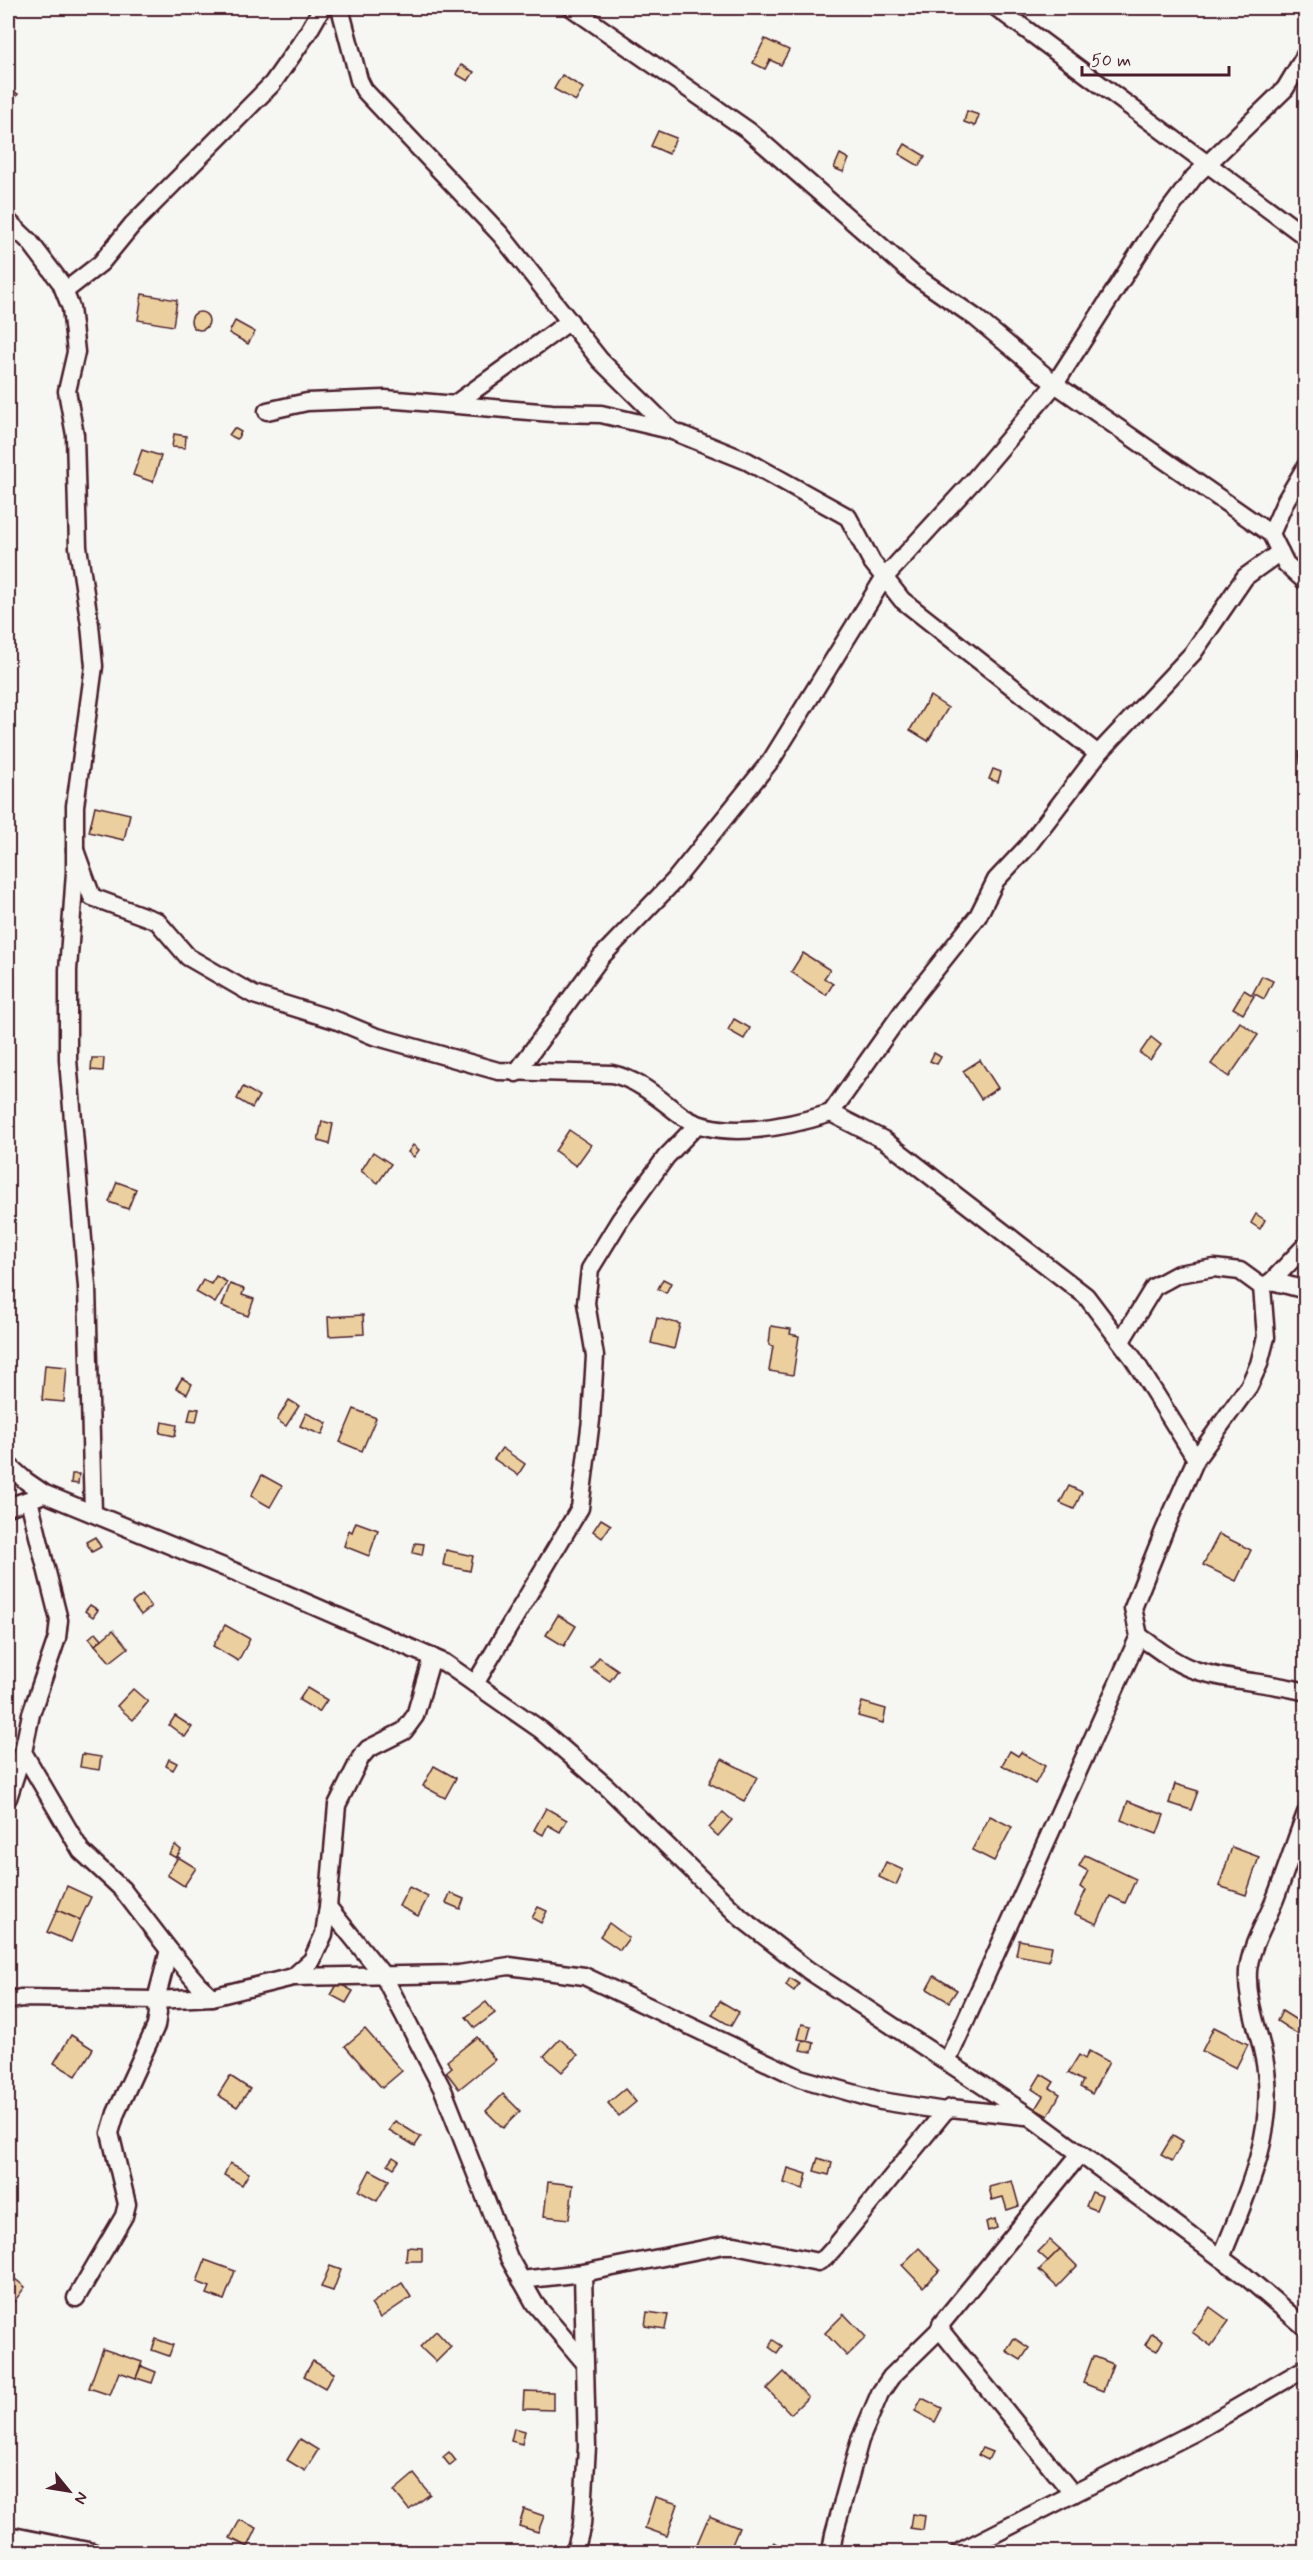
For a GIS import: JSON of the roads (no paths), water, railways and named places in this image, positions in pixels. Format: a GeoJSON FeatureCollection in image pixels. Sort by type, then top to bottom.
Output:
{"type":"FeatureCollection","features":[{"type":"Feature","properties":{"kind":"street"},"geometry":{"type":"LineString","coordinates":[[65,291],[101,262],[132,225],[264,92],[307,34],[322,8]]}},
{"type":"Feature","properties":{"kind":"street"},"geometry":{"type":"LineString","coordinates":[[340,8],[359,81],[364,90],[501,235],[600,360],[670,430]]}},
{"type":"Feature","properties":{"kind":"street"},"geometry":{"type":"LineString","coordinates":[[572,8],[749,131],[914,275],[976,318],[1055,384],[1271,534],[1286,564],[1305,582]]}},
{"type":"Feature","properties":{"kind":"street"},"geometry":{"type":"LineString","coordinates":[[997,8],[1305,237]]}},
{"type":"Feature","properties":{"kind":"street"},"geometry":{"type":"LineString","coordinates":[[516,1073],[601,957],[674,881],[772,759],[884,578],[973,481],[1055,384],[1149,237],[1194,177],[1285,89],[1305,54]]}},
{"type":"Feature","properties":{"kind":"street"},"geometry":{"type":"LineString","coordinates":[[8,221],[30,242],[61,283],[71,308],[76,352],[67,391],[75,435],[78,547],[94,666],[75,806],[75,850],[68,969],[68,1060],[72,1121],[81,1191],[87,1287],[93,1513]]}},
{"type":"Feature","properties":{"kind":"street"},"geometry":{"type":"LineString","coordinates":[[455,404],[570,321]]}},
{"type":"Feature","properties":{"kind":"street"},"geometry":{"type":"LineString","coordinates":[[267,411],[307,402],[385,399],[552,413],[601,414],[670,430],[747,461],[848,517],[872,562],[902,600],[1098,754]]}},
{"type":"Feature","properties":{"kind":"street"},"geometry":{"type":"LineString","coordinates":[[1271,534],[1305,466]]}},
{"type":"Feature","properties":{"kind":"street"},"geometry":{"type":"LineString","coordinates":[[75,850],[92,897],[157,921],[188,957],[254,995],[338,1021],[374,1036],[498,1071],[612,1074],[626,1077],[697,1125],[713,1129],[796,1124],[831,1113],[908,1004],[978,916],[996,880],[1026,847],[1098,754],[1193,653],[1245,577],[1280,552]]}},
{"type":"Feature","properties":{"kind":"street"},"geometry":{"type":"LineString","coordinates":[[831,1113],[884,1140],[1086,1296],[1120,1341],[1196,1460]]}},
{"type":"Feature","properties":{"kind":"street"},"geometry":{"type":"LineString","coordinates":[[475,1684],[580,1508],[591,1420],[595,1356],[586,1303],[590,1269],[620,1220],[666,1156],[697,1125]]}},
{"type":"Feature","properties":{"kind":"street"},"geometry":{"type":"LineString","coordinates":[[947,2062],[1139,1636],[1133,1608],[1164,1531],[1196,1460],[1249,1386],[1260,1364],[1266,1337],[1267,1284],[1305,1245]]}},
{"type":"Feature","properties":{"kind":"street"},"geometry":{"type":"LineString","coordinates":[[1120,1341],[1154,1287],[1178,1274],[1214,1268],[1240,1271],[1267,1284],[1305,1290]]}},
{"type":"Feature","properties":{"kind":"street"},"geometry":{"type":"LineString","coordinates":[[8,1465],[45,1494],[445,1663],[541,1730],[607,1787],[741,1918],[808,1970],[1029,2116],[1221,2258],[1305,2328]]}},
{"type":"Feature","properties":{"kind":"street"},"geometry":{"type":"LineString","coordinates":[[8,1507],[45,1494]]}},
{"type":"Feature","properties":{"kind":"street"},"geometry":{"type":"LineString","coordinates":[[8,1798],[22,1752],[30,1714],[57,1638],[59,1620],[29,1500]]}},
{"type":"Feature","properties":{"kind":"street"},"geometry":{"type":"LineString","coordinates":[[1139,1636],[1181,1664],[1196,1671],[1280,1685],[1305,1692]]}},
{"type":"Feature","properties":{"kind":"street"},"geometry":{"type":"LineString","coordinates":[[293,1977],[312,1960],[324,1934],[337,1805],[361,1757],[368,1749],[404,1731],[414,1716],[432,1656]]}},
{"type":"Feature","properties":{"kind":"street"},"geometry":{"type":"LineString","coordinates":[[22,1752],[81,1851],[122,1889],[169,1950],[212,1997]]}},
{"type":"Feature","properties":{"kind":"street"},"geometry":{"type":"LineString","coordinates":[[1221,2258],[1241,2210],[1264,2138],[1268,2095],[1266,2070],[1248,1987],[1250,1959],[1276,1898],[1305,1813]]}},
{"type":"Feature","properties":{"kind":"street"},"geometry":{"type":"LineString","coordinates":[[328,1907],[383,1975],[443,2090],[509,2258],[521,2280],[535,2304],[585,2363]]}},
{"type":"Feature","properties":{"kind":"street"},"geometry":{"type":"LineString","coordinates":[[76,2298],[124,2216],[128,2204],[110,2133],[116,2113],[156,2026],[158,2013],[156,2000],[169,1950]]}},
{"type":"Feature","properties":{"kind":"street"},"geometry":{"type":"LineString","coordinates":[[8,2001],[21,1998],[156,2000],[212,1997],[293,1977],[459,1974],[509,1966],[584,1976],[800,2078],[881,2101],[945,2111]]}},
{"type":"Feature","properties":{"kind":"street"},"geometry":{"type":"LineString","coordinates":[[521,2280],[583,2273],[724,2245],[735,2245],[818,2262],[834,2248],[945,2111],[951,2108],[1029,2116]]}},
{"type":"Feature","properties":{"kind":"street"},"geometry":{"type":"LineString","coordinates":[[831,2553],[834,2534],[860,2440],[880,2393],[898,2369],[941,2328],[943,2319],[1080,2154]]}},
{"type":"Feature","properties":{"kind":"street"},"geometry":{"type":"LineString","coordinates":[[575,2553],[582,2525],[586,2458],[583,2273]]}},
{"type":"Feature","properties":{"kind":"street"},"geometry":{"type":"LineString","coordinates":[[941,2328],[1073,2494]]}},
{"type":"Feature","properties":{"kind":"street"},"geometry":{"type":"LineString","coordinates":[[959,2553],[1195,2432],[1305,2368]]}},
{"type":"Feature","properties":{"kind":"street"},"geometry":{"type":"LineString","coordinates":[[8,2535],[93,2553]]}}]}
